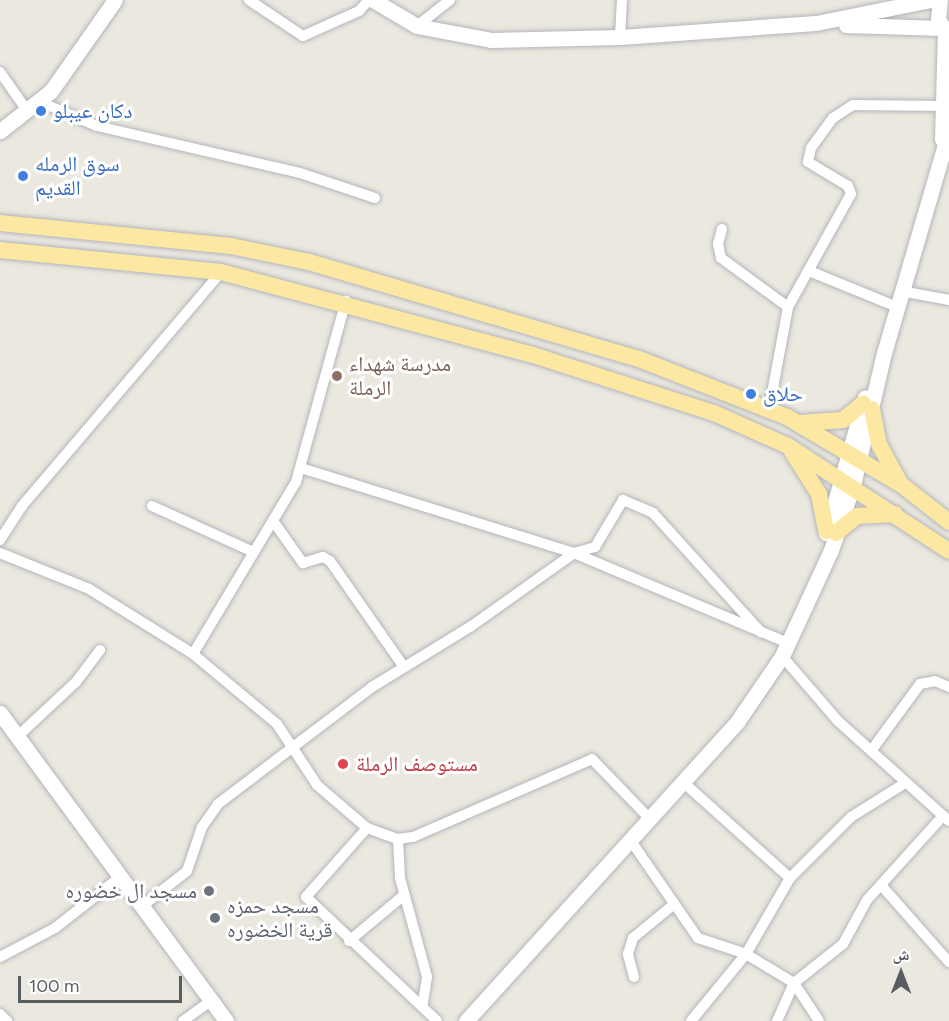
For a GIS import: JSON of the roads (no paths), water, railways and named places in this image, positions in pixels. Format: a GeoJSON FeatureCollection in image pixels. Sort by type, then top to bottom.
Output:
{"type":"FeatureCollection","features":[{"type":"Feature","properties":{"kind":"main road"},"geometry":{"type":"LineString","coordinates":[[0,223],[231,246],[309,262],[639,358],[770,409],[797,423],[903,486],[949,522]]}},
{"type":"Feature","properties":{"kind":"main road"},"geometry":{"type":"LineString","coordinates":[[0,250],[221,272],[346,301],[703,409],[788,446],[848,481],[949,551]]}},
{"type":"Feature","properties":{"kind":"main road"},"geometry":{"type":"LineString","coordinates":[[797,423],[843,420],[868,406],[879,444],[903,486]]}},
{"type":"Feature","properties":{"kind":"main road"},"geometry":{"type":"LineString","coordinates":[[788,446],[819,494],[831,532],[857,516],[897,514]]}},
{"type":"Feature","properties":{"kind":"street"},"geometry":{"type":"LineString","coordinates":[[0,131],[40,102],[115,0]]}},
{"type":"Feature","properties":{"kind":"street"},"geometry":{"type":"LineString","coordinates":[[249,0],[303,36],[359,11],[371,0],[417,26],[491,39],[620,37],[816,23],[920,1]]}},
{"type":"Feature","properties":{"kind":"street"},"geometry":{"type":"LineString","coordinates":[[417,26],[450,0]]}},
{"type":"Feature","properties":{"kind":"street"},"geometry":{"type":"LineString","coordinates":[[620,37],[622,0]]}},
{"type":"Feature","properties":{"kind":"street"},"geometry":{"type":"LineString","coordinates":[[940,0],[936,12],[945,32],[946,106],[940,154]]}},
{"type":"Feature","properties":{"kind":"street"},"geometry":{"type":"LineString","coordinates":[[816,23],[945,32]]}},
{"type":"Feature","properties":{"kind":"street"},"geometry":{"type":"LineString","coordinates":[[0,72],[28,112]]}},
{"type":"Feature","properties":{"kind":"street"},"geometry":{"type":"LineString","coordinates":[[40,102],[97,126],[300,173],[375,198]]}},
{"type":"Feature","properties":{"kind":"street"},"geometry":{"type":"LineString","coordinates":[[770,409],[788,307],[850,195],[848,186],[808,162],[811,148],[833,118],[865,103],[946,106]]}},
{"type":"Feature","properties":{"kind":"street"},"geometry":{"type":"LineString","coordinates":[[466,1021],[651,820],[737,722],[785,650],[817,579],[848,481],[940,154],[949,130]]}},
{"type":"Feature","properties":{"kind":"street"},"geometry":{"type":"LineString","coordinates":[[722,230],[717,244],[721,258],[788,307]]}},
{"type":"Feature","properties":{"kind":"street"},"geometry":{"type":"LineString","coordinates":[[808,271],[897,307]]}},
{"type":"Feature","properties":{"kind":"street"},"geometry":{"type":"LineString","coordinates":[[0,540],[22,506],[221,272]]}},
{"type":"Feature","properties":{"kind":"street"},"geometry":{"type":"LineString","coordinates":[[901,291],[949,300]]}},
{"type":"Feature","properties":{"kind":"street"},"geometry":{"type":"LineString","coordinates":[[193,654],[251,551],[273,521],[301,468],[346,301]]}},
{"type":"Feature","properties":{"kind":"street"},"geometry":{"type":"LineString","coordinates":[[301,468],[574,553],[760,632],[785,650],[871,751],[904,783],[946,818],[881,885],[850,924],[843,944],[794,983],[777,1021]]}},
{"type":"Feature","properties":{"kind":"street"},"geometry":{"type":"LineString","coordinates":[[141,907],[187,871],[202,826],[218,804],[404,667],[574,553],[597,545],[622,500],[636,501],[679,540],[760,632]]}},
{"type":"Feature","properties":{"kind":"street"},"geometry":{"type":"LineString","coordinates":[[153,506],[251,551]]}},
{"type":"Feature","properties":{"kind":"street"},"geometry":{"type":"LineString","coordinates":[[273,521],[303,563],[322,557],[330,561],[404,667]]}},
{"type":"Feature","properties":{"kind":"street"},"geometry":{"type":"LineString","coordinates":[[0,553],[89,589],[193,654],[243,692],[293,747],[317,785],[367,828],[398,839],[441,827],[592,759],[651,820]]}},
{"type":"Feature","properties":{"kind":"street"},"geometry":{"type":"LineString","coordinates":[[18,736],[76,682],[100,650]]}},
{"type":"Feature","properties":{"kind":"street"},"geometry":{"type":"LineString","coordinates":[[871,751],[920,684],[935,681],[949,687]]}},
{"type":"Feature","properties":{"kind":"street"},"geometry":{"type":"LineString","coordinates":[[0,713],[209,1002],[226,1021]]}},
{"type":"Feature","properties":{"kind":"street"},"geometry":{"type":"LineString","coordinates":[[683,782],[790,878]]}},
{"type":"Feature","properties":{"kind":"street"},"geometry":{"type":"LineString","coordinates":[[691,1021],[746,954],[790,878],[850,817],[904,783]]}},
{"type":"Feature","properties":{"kind":"street"},"geometry":{"type":"LineString","coordinates":[[367,828],[306,894],[349,941],[436,1021]]}},
{"type":"Feature","properties":{"kind":"street"},"geometry":{"type":"LineString","coordinates":[[398,839],[404,895],[427,977],[422,1007]]}},
{"type":"Feature","properties":{"kind":"street"},"geometry":{"type":"LineString","coordinates":[[631,841],[673,905],[703,941],[746,954],[794,983],[819,1021]]}},
{"type":"Feature","properties":{"kind":"street"},"geometry":{"type":"LineString","coordinates":[[0,957],[55,928],[120,877]]}},
{"type":"Feature","properties":{"kind":"street"},"geometry":{"type":"LineString","coordinates":[[881,885],[949,962]]}},
{"type":"Feature","properties":{"kind":"street"},"geometry":{"type":"LineString","coordinates":[[349,941],[404,895]]}},
{"type":"Feature","properties":{"kind":"street"},"geometry":{"type":"LineString","coordinates":[[634,977],[628,954],[633,938],[673,905]]}},
{"type":"Feature","properties":{"kind":"street"},"geometry":{"type":"LineString","coordinates":[[183,1021],[209,1002]]}},
{"type":"Feature","properties":{"kind":"street"},"geometry":{"type":"LineString","coordinates":[[0,1014],[7,1021]]}},
{"type":"Feature","properties":{"kind":"place","name":"دكان عيبلو"},"geometry":{"type":"Point","coordinates":[41,111]}},
{"type":"Feature","properties":{"kind":"place","name":"سوق الرمله القديم"},"geometry":{"type":"Point","coordinates":[23,176]}},
{"type":"Feature","properties":{"kind":"place","name":"مدرسة شهداء الرملة"},"geometry":{"type":"Point","coordinates":[337,376]}},
{"type":"Feature","properties":{"kind":"place","name":"حلاق"},"geometry":{"type":"Point","coordinates":[751,394]}},
{"type":"Feature","properties":{"kind":"place","name":"مستوصف الرملة"},"geometry":{"type":"Point","coordinates":[343,764]}},
{"type":"Feature","properties":{"kind":"place","name":"مسجد ال خضوره"},"geometry":{"type":"Point","coordinates":[209,891]}},
{"type":"Feature","properties":{"kind":"place","name":"مسجد حمزه قرية الخضوره"},"geometry":{"type":"Point","coordinates":[215,918]}}]}
